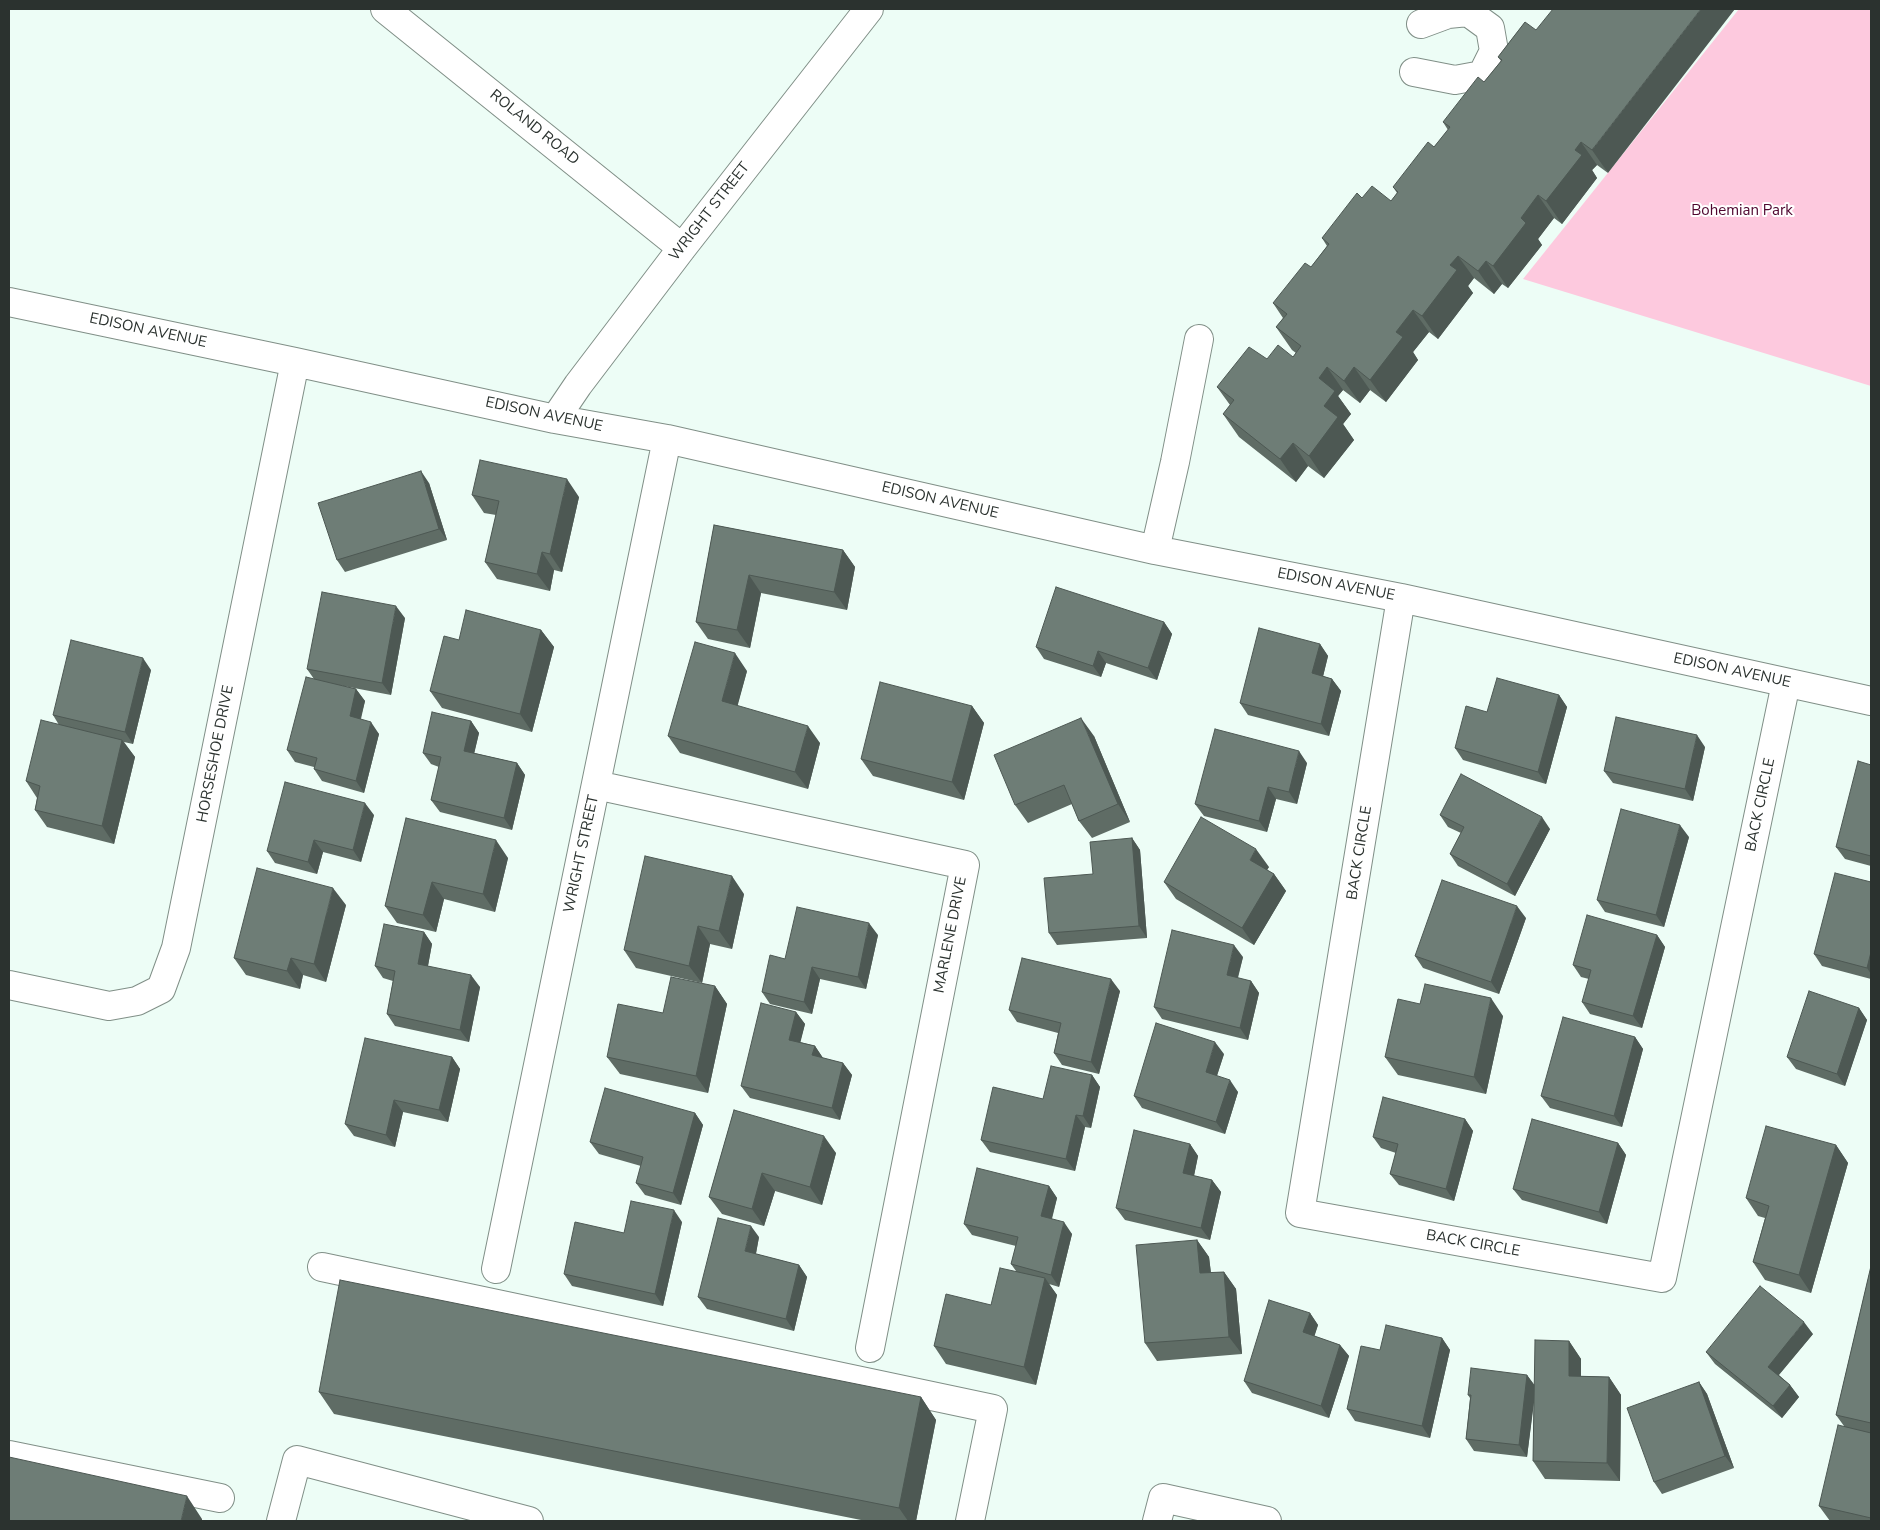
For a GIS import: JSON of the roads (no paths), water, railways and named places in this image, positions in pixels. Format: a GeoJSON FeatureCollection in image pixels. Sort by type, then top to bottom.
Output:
{"type":"FeatureCollection","features":[{"type":"Feature","properties":{"kind":"street","name":"ROLAND ROAD"},"geometry":{"type":"LineString","coordinates":[[385,9],[682,248]]}},
{"type":"Feature","properties":{"kind":"street","name":"WRIGHT STREET"},"geometry":{"type":"LineString","coordinates":[[555,419],[578,385],[682,248],[869,9]]}},
{"type":"Feature","properties":{"kind":"street"},"geometry":{"type":"LineString","coordinates":[[1414,72],[1455,80],[1482,75],[1494,51],[1490,28],[1468,12],[1448,14],[1421,24]]}},
{"type":"Feature","properties":{"kind":"street"},"geometry":{"type":"LineString","coordinates":[[1492,43],[1518,36]]}},
{"type":"Feature","properties":{"kind":"street","name":"EDISON AVENUE"},"geometry":{"type":"LineString","coordinates":[[9,302],[555,419],[667,439],[1154,550],[1401,598],[1871,701]]}},
{"type":"Feature","properties":{"kind":"street"},"geometry":{"type":"LineString","coordinates":[[1154,550],[1175,462],[1199,339]]}},
{"type":"Feature","properties":{"kind":"street","name":"HORSESHOE DRIVE"},"geometry":{"type":"LineString","coordinates":[[9,985],[109,1006],[137,1001],[160,989],[176,948],[295,362]]}},
{"type":"Feature","properties":{"kind":"street","name":"WRIGHT STREET"},"geometry":{"type":"LineString","coordinates":[[496,1269],[667,439]]}},
{"type":"Feature","properties":{"kind":"street","name":"BACK CIRCLE"},"geometry":{"type":"LineString","coordinates":[[1401,598],[1300,1213],[1662,1278],[1786,683]]}},
{"type":"Feature","properties":{"kind":"street","name":"MARLENE DRIVE"},"geometry":{"type":"LineString","coordinates":[[596,785],[965,864],[870,1348]]}},
{"type":"Feature","properties":{"kind":"street"},"geometry":{"type":"LineString","coordinates":[[322,1267],[993,1409],[970,1521]]}},
{"type":"Feature","properties":{"kind":"street"},"geometry":{"type":"LineString","coordinates":[[9,1455],[220,1498]]}},
{"type":"Feature","properties":{"kind":"street"},"geometry":{"type":"LineString","coordinates":[[281,1521],[298,1460],[529,1521]]}},
{"type":"Feature","properties":{"kind":"street"},"geometry":{"type":"LineString","coordinates":[[1160,1509],[1267,1521]]}},
{"type":"Feature","properties":{"kind":"park label","name":"Bohemian Park"},"geometry":{"type":"Point","coordinates":[1742,211]}}]}
